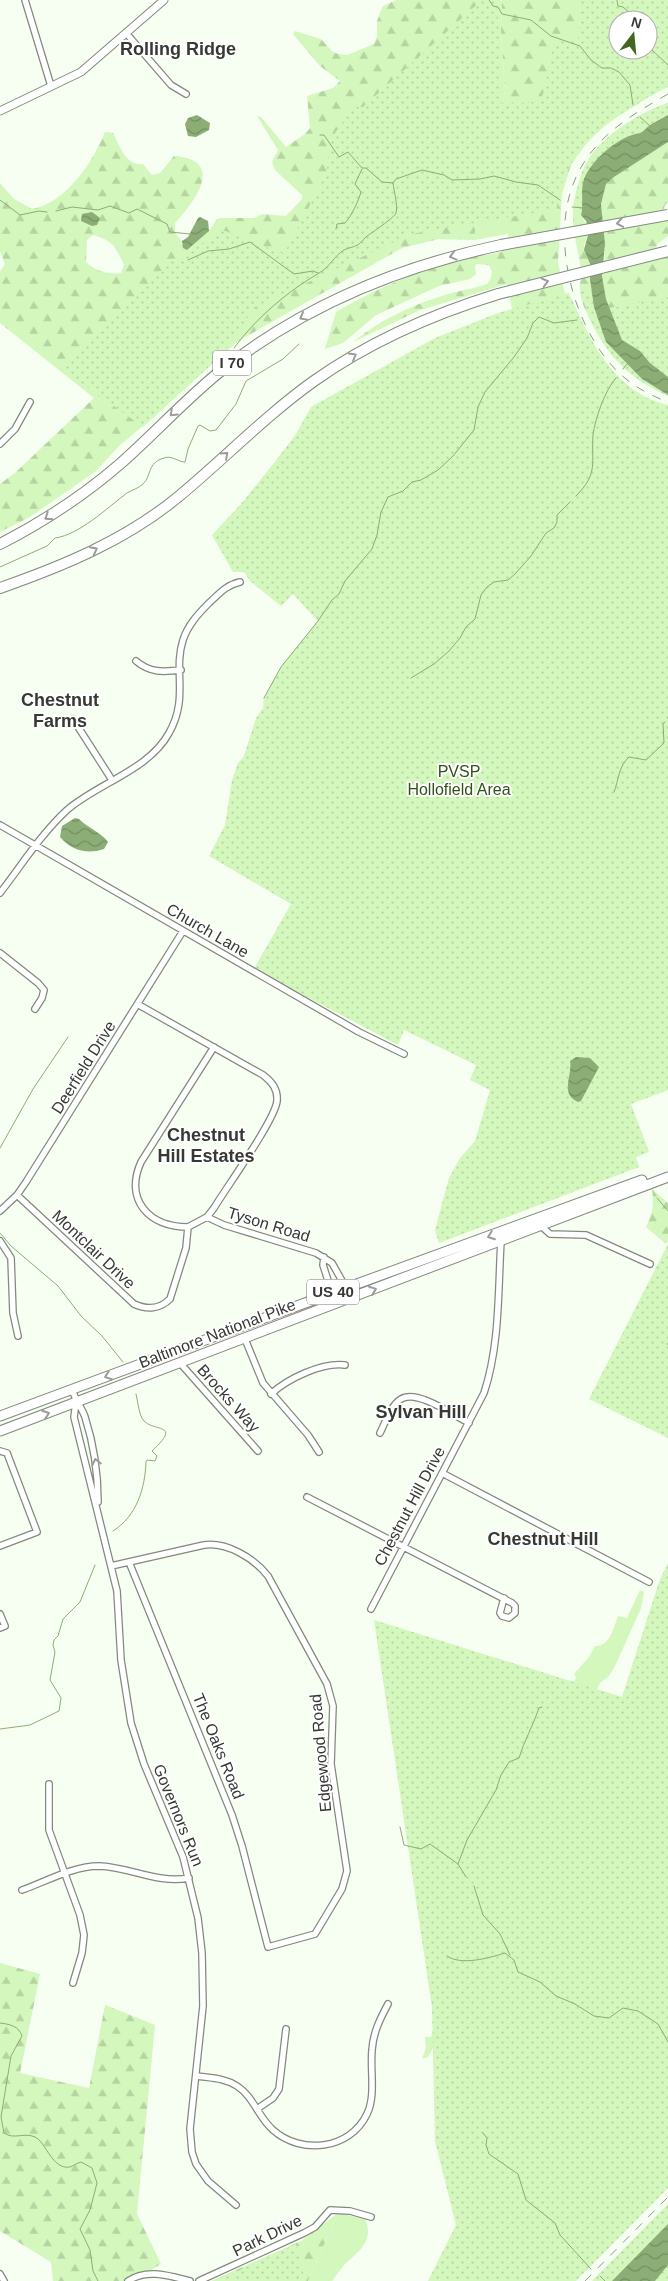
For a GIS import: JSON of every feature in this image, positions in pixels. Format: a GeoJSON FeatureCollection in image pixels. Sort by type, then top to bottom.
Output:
{"type":"FeatureCollection","features":[{"type":"Feature","properties":{"kind":"highway","name":"I 70"},"geometry":{"type":"LineString","coordinates":[[0,544],[33,526],[92,488],[202,387],[237,359],[287,325],[331,301],[397,273],[448,257],[501,245],[668,215]]}},
{"type":"Feature","properties":{"kind":"highway"},"geometry":{"type":"LineString","coordinates":[[0,588],[76,559],[141,523],[177,498],[274,411],[315,380],[350,358],[417,324],[459,306],[498,294],[668,250]]}},
{"type":"Feature","properties":{"kind":"main road","name":"Baltimore National Pike"},"geometry":{"type":"LineString","coordinates":[[0,1416],[332,1292],[668,1171]]}},
{"type":"Feature","properties":{"kind":"main road","name":"Baltimore National Pike"},"geometry":{"type":"LineString","coordinates":[[0,1431],[668,1177]]}},
{"type":"Feature","properties":{"kind":"street"},"geometry":{"type":"LineString","coordinates":[[25,0],[50,86]]}},
{"type":"Feature","properties":{"kind":"street"},"geometry":{"type":"LineString","coordinates":[[0,111],[81,72],[164,0]]}},
{"type":"Feature","properties":{"kind":"street"},"geometry":{"type":"LineString","coordinates":[[126,33],[171,85],[186,94]]}},
{"type":"Feature","properties":{"kind":"street"},"geometry":{"type":"LineString","coordinates":[[0,444],[14,429],[30,402]]}},
{"type":"Feature","properties":{"kind":"street"},"geometry":{"type":"LineString","coordinates":[[0,893],[37,845],[68,810],[147,759],[162,744],[169,734],[180,704],[183,641],[193,620],[227,586],[240,582]]}},
{"type":"Feature","properties":{"kind":"street"},"geometry":{"type":"LineString","coordinates":[[136,661],[154,671],[181,670]]}},
{"type":"Feature","properties":{"kind":"street"},"geometry":{"type":"LineString","coordinates":[[73,719],[112,780]]}},
{"type":"Feature","properties":{"kind":"street","name":"Church Lane"},"geometry":{"type":"LineString","coordinates":[[0,825],[359,1032],[404,1054]]}},
{"type":"Feature","properties":{"kind":"street","name":"Deerfield Drive"},"geometry":{"type":"LineString","coordinates":[[0,1211],[17,1195],[183,931]]}},
{"type":"Feature","properties":{"kind":"street"},"geometry":{"type":"LineString","coordinates":[[0,953],[44,990],[42,998],[35,1009]]}},
{"type":"Feature","properties":{"kind":"street"},"geometry":{"type":"LineString","coordinates":[[138,1005],[214,1047],[269,1079],[276,1090],[277,1102],[272,1115],[207,1217],[188,1227],[162,1223],[147,1214],[138,1199],[136,1177],[141,1162],[214,1047]]}},
{"type":"Feature","properties":{"kind":"street","name":"Montclair Drive"},"geometry":{"type":"LineString","coordinates":[[17,1195],[128,1300],[146,1308],[166,1303],[174,1293],[186,1248],[188,1227]]}},
{"type":"Feature","properties":{"kind":"street","name":"Tyson Road"},"geometry":{"type":"LineString","coordinates":[[207,1217],[224,1225],[324,1257],[332,1263],[346,1288]]}},
{"type":"Feature","properties":{"kind":"street"},"geometry":{"type":"LineString","coordinates":[[540,1225],[550,1234],[579,1234],[593,1237],[650,1264]]}},
{"type":"Feature","properties":{"kind":"street"},"geometry":{"type":"LineString","coordinates":[[0,1241],[11,1258],[13,1313],[18,1336]]}},
{"type":"Feature","properties":{"kind":"street","name":"Chestnut Hill Drive"},"geometry":{"type":"LineString","coordinates":[[371,1609],[484,1393],[491,1370],[502,1241]]}},
{"type":"Feature","properties":{"kind":"street","name":"Tyson Road"},"geometry":{"type":"LineString","coordinates":[[324,1257],[323,1265],[332,1292]]}},
{"type":"Feature","properties":{"kind":"street"},"geometry":{"type":"LineString","coordinates":[[245,1339],[256,1369],[271,1394],[308,1435],[320,1452]]}},
{"type":"Feature","properties":{"kind":"street","name":"Brocks Way"},"geometry":{"type":"LineString","coordinates":[[180,1363],[258,1451]]}},
{"type":"Feature","properties":{"kind":"street"},"geometry":{"type":"LineString","coordinates":[[271,1394],[290,1379],[329,1365],[345,1365]]}},
{"type":"Feature","properties":{"kind":"street","name":"Governors Run"},"geometry":{"type":"LineString","coordinates":[[72,1390],[76,1402],[85,1415],[98,1472],[98,1510]]}},
{"type":"Feature","properties":{"kind":"street"},"geometry":{"type":"LineString","coordinates":[[380,1432],[396,1404],[400,1400],[412,1396],[425,1400],[469,1423]]}},
{"type":"Feature","properties":{"kind":"street","name":"Governors Run"},"geometry":{"type":"LineString","coordinates":[[76,1402],[74,1417],[117,1592],[121,1660],[131,1724],[144,1764],[175,1834],[189,1878],[199,1927],[203,1976],[203,2006],[190,2129],[192,2152],[196,2164],[208,2181],[236,2205]]}},
{"type":"Feature","properties":{"kind":"street"},"geometry":{"type":"LineString","coordinates":[[0,1451],[7,1453],[37,1532],[0,1546]]}},
{"type":"Feature","properties":{"kind":"street"},"geometry":{"type":"LineString","coordinates":[[442,1473],[649,1582]]}},
{"type":"Feature","properties":{"kind":"street"},"geometry":{"type":"LineString","coordinates":[[307,1497],[504,1598],[515,1606],[513,1617],[502,1616],[499,1610],[504,1598]]}},
{"type":"Feature","properties":{"kind":"street","name":"Edgewood Road"},"geometry":{"type":"LineString","coordinates":[[111,1566],[212,1544],[229,1548],[254,1562],[268,1576],[330,1692],[333,1706],[331,1764],[347,1862],[346,1880],[322,1926],[315,1934],[268,1947]]}},
{"type":"Feature","properties":{"kind":"street","name":"The Oaks Road"},"geometry":{"type":"LineString","coordinates":[[129,1562],[232,1815],[244,1852],[268,1947]]}},
{"type":"Feature","properties":{"kind":"street"},"geometry":{"type":"LineString","coordinates":[[0,1614],[5,1626],[0,1628]]}},
{"type":"Feature","properties":{"kind":"street"},"geometry":{"type":"LineString","coordinates":[[49,1784],[49,1830],[80,1915],[84,1935],[82,1953],[73,1983]]}},
{"type":"Feature","properties":{"kind":"street"},"geometry":{"type":"LineString","coordinates":[[22,1890],[64,1874],[98,1866],[119,1869],[158,1879],[177,1880],[189,1878]]}},
{"type":"Feature","properties":{"kind":"street"},"geometry":{"type":"LineString","coordinates":[[197,2076],[220,2079],[235,2084],[248,2095],[272,2129],[296,2143],[321,2146],[337,2142],[348,2136],[361,2124],[370,2108],[372,2041],[388,2004]]}},
{"type":"Feature","properties":{"kind":"street"},"geometry":{"type":"LineString","coordinates":[[257,2109],[273,2098],[279,2089],[286,2029]]}},
{"type":"Feature","properties":{"kind":"street","name":"Park Drive"},"geometry":{"type":"LineString","coordinates":[[199,2281],[206,2280],[304,2233],[315,2226],[330,2210],[350,2211],[371,2217]]}},
{"type":"Feature","properties":{"kind":"street"},"geometry":{"type":"LineString","coordinates":[[0,2274],[4,2281]]}},
{"type":"Feature","properties":{"kind":"street"},"geometry":{"type":"LineString","coordinates":[[128,2281],[152,2274],[190,2281]]}},
{"type":"Feature","properties":{"kind":"green space"},"geometry":{"type":"Polygon","coordinates":[[[396,0],[482,0],[481,181],[474,240],[439,239],[402,248],[240,340],[164,402],[143,426],[119,446],[96,471],[30,517],[0,532],[0,484],[16,472],[94,398],[0,323],[0,272],[5,264],[0,251],[0,183],[14,199],[32,209],[44,205],[56,199],[77,180],[100,144],[105,132],[113,133],[128,159],[137,164],[143,164],[152,175],[160,173],[174,156],[190,159],[199,165],[203,173],[202,183],[197,194],[175,223],[175,233],[182,241],[181,246],[209,231],[217,219],[254,218],[263,214],[286,216],[302,199],[302,195],[275,170],[272,162],[278,150],[257,116],[261,117],[286,147],[305,134],[310,128],[307,96],[333,88],[340,81],[320,66],[293,34],[295,31],[321,39],[332,51],[347,55],[374,44],[377,36],[377,21],[383,6],[396,0]],[[93,235],[87,240],[86,262],[102,272],[121,273],[124,265],[116,249],[110,242],[93,235]]]}},
{"type":"Feature","properties":{"kind":"green space"},"geometry":{"type":"Polygon","coordinates":[[[482,0],[497,0],[502,103],[541,102],[555,39],[578,39],[579,0],[668,0],[668,87],[631,107],[596,134],[569,168],[561,188],[557,209],[411,234],[255,307],[222,355],[143,427],[62,369],[174,258],[177,263],[220,229],[284,254],[326,174],[331,139],[353,107],[363,107],[482,0]]]}},
{"type":"Feature","properties":{"kind":"green space"},"geometry":{"type":"Polygon","coordinates":[[[483,0],[500,0],[502,2],[501,31],[505,90],[499,121],[497,207],[498,222],[508,234],[474,240],[481,181],[483,0]]]}},
{"type":"Feature","properties":{"kind":"green space"},"geometry":{"type":"Polygon","coordinates":[[[502,0],[668,0],[668,85],[595,131],[571,165],[562,194],[558,262],[564,290],[587,341],[615,375],[529,348],[512,309],[507,284],[420,310],[353,342],[373,327],[406,309],[442,296],[487,284],[491,278],[492,271],[489,265],[477,264],[475,266],[476,274],[470,279],[439,286],[376,315],[343,343],[325,349],[336,312],[350,304],[379,289],[423,271],[460,260],[507,250],[508,234],[498,222],[496,211],[499,121],[505,90],[501,31],[502,0]]]}},
{"type":"Feature","properties":{"kind":"green space"},"geometry":{"type":"Polygon","coordinates":[[[668,103],[668,115],[658,119],[582,208],[581,214],[589,231],[584,245],[591,266],[591,293],[668,396],[631,374],[612,355],[596,332],[581,296],[581,271],[573,214],[576,194],[582,176],[591,159],[603,144],[633,120],[650,110],[668,103]]]}},
{"type":"Feature","properties":{"kind":"green space"},"geometry":{"type":"Polygon","coordinates":[[[668,103],[668,115],[600,158],[585,178],[582,208],[573,206],[582,172],[596,149],[630,121],[668,103]]]}},
{"type":"Feature","properties":{"kind":"green space"},"geometry":{"type":"Polygon","coordinates":[[[668,142],[668,202],[663,212],[668,220],[668,236],[657,244],[656,252],[668,256],[668,377],[617,331],[606,299],[602,276],[605,255],[601,204],[606,184],[668,142]]]}},
{"type":"Feature","properties":{"kind":"green space"},"geometry":{"type":"Polygon","coordinates":[[[591,288],[609,308],[668,297],[668,396],[635,377],[611,354],[593,326],[580,291],[591,288]]]}},
{"type":"Feature","properties":{"kind":"green space","name":"PVSP Hollofield Area"},"geometry":{"type":"Polygon","coordinates":[[[569,293],[595,346],[618,376],[632,389],[668,405],[668,1090],[631,1104],[649,1152],[636,1157],[639,1167],[439,1243],[435,1230],[449,1178],[460,1158],[475,1141],[490,1090],[470,1080],[476,1065],[404,1030],[398,1045],[290,988],[255,967],[291,904],[209,856],[225,825],[232,780],[238,763],[244,756],[256,718],[263,708],[264,698],[281,667],[318,621],[293,594],[281,606],[250,581],[244,572],[233,572],[212,535],[241,504],[274,463],[296,434],[311,407],[435,338],[498,313],[569,293]]]}},
{"type":"Feature","properties":{"kind":"green space"},"geometry":{"type":"Polygon","coordinates":[[[652,1189],[668,1203],[668,1241],[666,1244],[646,1227],[652,1209],[652,1189]]]}},
{"type":"Feature","properties":{"kind":"green space"},"geometry":{"type":"Polygon","coordinates":[[[668,1244],[668,1438],[589,1399],[668,1244]]]}},
{"type":"Feature","properties":{"kind":"green space"},"geometry":{"type":"Polygon","coordinates":[[[668,1563],[668,2188],[576,2281],[428,2281],[456,2225],[435,2141],[432,2007],[374,1620],[622,1697],[660,1579],[668,1563]]]}},
{"type":"Feature","properties":{"kind":"green space"},"geometry":{"type":"Polygon","coordinates":[[[640,1590],[644,1592],[641,1608],[616,1664],[609,1676],[600,1683],[465,1987],[428,2057],[422,2059],[426,2048],[425,2037],[431,2037],[576,1677],[574,1674],[589,1657],[595,1646],[600,1646],[608,1640],[618,1616],[627,1618],[640,1590]]]}},
{"type":"Feature","properties":{"kind":"green space"},"geometry":{"type":"Polygon","coordinates":[[[0,1963],[40,1974],[20,2073],[89,2088],[105,2005],[155,2025],[137,2214],[161,2264],[133,2281],[53,2281],[51,2262],[0,2231],[0,1963]]]}},
{"type":"Feature","properties":{"kind":"green space"},"geometry":{"type":"Polygon","coordinates":[[[668,2204],[668,2281],[592,2281],[668,2204]]]}},
{"type":"Feature","properties":{"kind":"green space"},"geometry":{"type":"Polygon","coordinates":[[[338,2213],[365,2219],[368,2227],[366,2240],[359,2251],[344,2265],[332,2281],[308,2281],[338,2213]]]}},
{"type":"Feature","properties":{"kind":"green space"},"geometry":{"type":"Polygon","coordinates":[[[338,2213],[308,2281],[211,2281],[301,2241],[338,2213]]]}},
{"type":"Feature","properties":{"kind":"green space"},"geometry":{"type":"Polygon","coordinates":[[[296,2244],[305,2281],[216,2281],[296,2244]]]}},
{"type":"Feature","properties":{"kind":"water"},"geometry":{"type":"Polygon","coordinates":[[[197,115],[210,123],[209,130],[196,137],[188,136],[185,124],[188,118],[197,115]]]}},
{"type":"Feature","properties":{"kind":"water"},"geometry":{"type":"Polygon","coordinates":[[[668,115],[668,142],[606,184],[601,204],[605,244],[602,276],[606,299],[622,340],[640,351],[650,363],[668,377],[668,395],[642,379],[606,342],[594,307],[590,279],[591,266],[584,250],[589,231],[586,221],[581,215],[583,183],[593,164],[616,143],[624,138],[641,133],[650,125],[668,115]]]}},
{"type":"Feature","properties":{"kind":"water"},"geometry":{"type":"Polygon","coordinates":[[[92,212],[100,218],[97,225],[92,226],[81,221],[82,214],[92,212]]]}},
{"type":"Feature","properties":{"kind":"water"},"geometry":{"type":"Polygon","coordinates":[[[200,217],[208,221],[209,231],[187,250],[183,248],[182,241],[188,237],[200,217]]]}},
{"type":"Feature","properties":{"kind":"water"},"geometry":{"type":"Polygon","coordinates":[[[75,818],[99,833],[108,842],[104,849],[98,851],[80,850],[69,845],[60,837],[62,826],[75,818]]]}},
{"type":"Feature","properties":{"kind":"water"},"geometry":{"type":"Polygon","coordinates":[[[576,1057],[590,1058],[599,1067],[581,1101],[578,1102],[572,1099],[568,1089],[570,1061],[576,1057]]]}},
{"type":"Feature","properties":{"kind":"water"},"geometry":{"type":"Polygon","coordinates":[[[668,2224],[668,2265],[655,2281],[612,2281],[668,2224]]]}},
{"type":"Feature","properties":{"kind":"waterway"},"geometry":{"type":"LineString","coordinates":[[489,0],[493,6],[498,7],[502,14],[531,20],[551,36],[580,46],[591,60],[602,68],[611,68],[619,72],[630,85],[633,105]]}},
{"type":"Feature","properties":{"kind":"waterway"},"geometry":{"type":"LineString","coordinates":[[617,0],[618,6],[626,10]]}},
{"type":"Feature","properties":{"kind":"waterway"},"geometry":{"type":"LineString","coordinates":[[658,56],[668,65]]}},
{"type":"Feature","properties":{"kind":"waterway"},"geometry":{"type":"LineString","coordinates":[[640,117],[650,126]]}},
{"type":"Feature","properties":{"kind":"waterway"},"geometry":{"type":"LineString","coordinates":[[320,135],[324,135],[339,157],[348,152],[362,168],[366,168],[382,182],[393,183]]}},
{"type":"Feature","properties":{"kind":"waterway"},"geometry":{"type":"LineString","coordinates":[[336,229],[337,224],[345,223],[356,204],[361,192],[355,184],[362,169]]}},
{"type":"Feature","properties":{"kind":"waterway"},"geometry":{"type":"LineString","coordinates":[[234,348],[252,326],[284,297],[323,271],[341,252],[359,244],[365,237],[387,222],[396,213],[397,206],[393,183],[396,179],[422,170],[444,175],[452,180],[480,179],[494,176],[538,185],[560,200]]}},
{"type":"Feature","properties":{"kind":"waterway"},"geometry":{"type":"LineString","coordinates":[[0,200],[20,215],[39,211],[47,212]]}},
{"type":"Feature","properties":{"kind":"waterway"},"geometry":{"type":"LineString","coordinates":[[56,211],[72,207],[98,210],[110,206],[129,213],[137,209],[167,224],[170,232],[190,234]]}},
{"type":"Feature","properties":{"kind":"waterway"},"geometry":{"type":"LineString","coordinates":[[572,207],[584,208]]}},
{"type":"Feature","properties":{"kind":"waterway"},"geometry":{"type":"LineString","coordinates":[[188,260],[208,251],[229,249],[250,242],[294,274],[313,271],[318,273]]}},
{"type":"Feature","properties":{"kind":"waterway"},"geometry":{"type":"LineString","coordinates":[[264,698],[281,667],[318,621],[332,600],[339,594],[345,581],[372,549],[377,535],[381,512],[388,497],[403,491],[412,482],[421,480],[438,470],[453,456],[474,430],[478,407],[485,392],[514,357],[527,338],[533,323],[539,317],[554,323],[577,320]]}},
{"type":"Feature","properties":{"kind":"waterway"},"geometry":{"type":"LineString","coordinates":[[0,567],[47,546],[55,538],[74,532],[83,526],[127,493],[143,484],[152,466],[159,460],[170,457],[185,462],[188,449],[198,426],[200,425],[210,431],[216,430],[236,404],[246,381],[283,359],[299,344]]}},
{"type":"Feature","properties":{"kind":"waterway"},"geometry":{"type":"LineString","coordinates":[[623,369],[627,364]]}},
{"type":"Feature","properties":{"kind":"waterway"},"geometry":{"type":"LineString","coordinates":[[576,496],[591,474],[593,435],[596,421],[604,397],[616,378]]}},
{"type":"Feature","properties":{"kind":"waterway"},"geometry":{"type":"LineString","coordinates":[[411,678],[434,664],[449,651],[466,627],[475,619],[481,595],[487,587],[494,582],[508,580],[515,574],[531,556],[546,533],[554,528],[557,522],[557,515],[570,502]]}},
{"type":"Feature","properties":{"kind":"waterway"},"geometry":{"type":"LineString","coordinates":[[614,792],[621,769],[629,757],[646,760],[664,743],[663,724],[665,722]]}},
{"type":"Feature","properties":{"kind":"waterway"},"geometry":{"type":"LineString","coordinates":[[0,1148],[33,1089],[68,1037]]}},
{"type":"Feature","properties":{"kind":"waterway"},"geometry":{"type":"LineString","coordinates":[[657,1198],[668,1211]]}},
{"type":"Feature","properties":{"kind":"waterway"},"geometry":{"type":"LineString","coordinates":[[0,1233],[11,1246],[58,1286],[81,1316],[102,1336],[123,1362]]}},
{"type":"Feature","properties":{"kind":"waterway"},"geometry":{"type":"LineString","coordinates":[[113,1531],[128,1518],[134,1509],[144,1482],[146,1462],[147,1460],[155,1461],[157,1456],[152,1451],[161,1442],[166,1432],[142,1419],[136,1394]]}},
{"type":"Feature","properties":{"kind":"waterway"},"geometry":{"type":"LineString","coordinates":[[0,1729],[30,1725],[59,1711],[61,1698],[50,1680],[55,1652],[54,1640],[58,1636],[63,1619],[80,1602],[95,1565]]}},
{"type":"Feature","properties":{"kind":"waterway"},"geometry":{"type":"LineString","coordinates":[[458,1864],[467,1840],[496,1790],[501,1775],[509,1762],[519,1758],[539,1708],[542,1707]]}},
{"type":"Feature","properties":{"kind":"waterway"},"geometry":{"type":"LineString","coordinates":[[400,1827],[404,1845],[421,1849],[430,1844],[458,1864],[466,1877]]}},
{"type":"Feature","properties":{"kind":"waterway"},"geometry":{"type":"LineString","coordinates":[[474,1886],[483,1915],[500,1934],[510,1955]]}},
{"type":"Feature","properties":{"kind":"waterway"},"geometry":{"type":"LineString","coordinates":[[447,1956],[467,1961],[505,1953],[514,1960],[518,1972],[540,1982],[556,1996],[575,2004],[594,2016],[609,2018],[623,2008],[638,2011],[658,2024],[668,2042]]}},
{"type":"Feature","properties":{"kind":"waterway"},"geometry":{"type":"LineString","coordinates":[[0,2023],[16,2028],[22,2036],[11,2056],[1,2117],[4,2133],[12,2136],[27,2135],[35,2137],[43,2144],[54,2160],[64,2167],[70,2167],[81,2162],[92,2168],[97,2183],[90,2210],[80,2229],[90,2250],[93,2271],[98,2281]]}},
{"type":"Feature","properties":{"kind":"waterway"},"geometry":{"type":"LineString","coordinates":[[483,2133],[487,2138],[486,2145],[489,2154],[518,2174],[526,2200],[555,2223],[560,2235],[591,2269]]}},
{"type":"Feature","properties":{"kind":"waterway"},"geometry":{"type":"LineString","coordinates":[[600,2276],[605,2281]]}},
{"type":"Feature","properties":{"kind":"railway"},"geometry":{"type":"LineString","coordinates":[[668,94],[629,118],[595,147],[578,173],[569,196],[565,222],[565,249],[569,276],[587,329],[601,352],[622,376],[641,389],[668,402]]}},
{"type":"Feature","properties":{"kind":"railway"},"geometry":{"type":"LineString","coordinates":[[585,2281],[668,2197]]}},
{"type":"Feature","properties":{"kind":"district","name":"Rolling Ridge"},"geometry":{"type":"Point","coordinates":[178,49]}},
{"type":"Feature","properties":{"kind":"district","name":"Chestnut Farms"},"geometry":{"type":"Point","coordinates":[60,710]}},
{"type":"Feature","properties":{"kind":"district","name":"Chestnut Hill Estates"},"geometry":{"type":"Point","coordinates":[206,1145]}},
{"type":"Feature","properties":{"kind":"district","name":"Sylvan Hill"},"geometry":{"type":"Point","coordinates":[421,1412]}},
{"type":"Feature","properties":{"kind":"district","name":"Chestnut Hill"},"geometry":{"type":"Point","coordinates":[543,1539]}}]}
